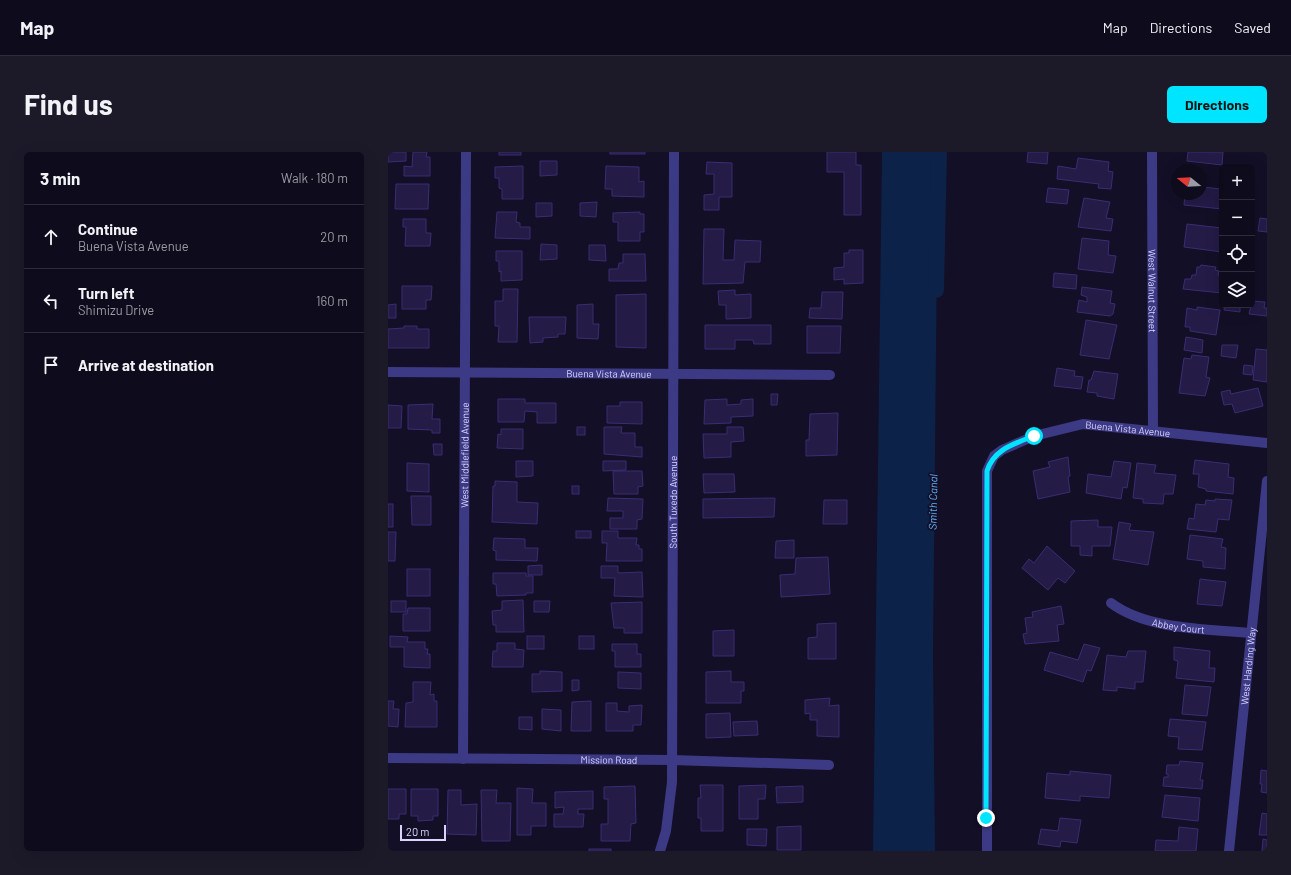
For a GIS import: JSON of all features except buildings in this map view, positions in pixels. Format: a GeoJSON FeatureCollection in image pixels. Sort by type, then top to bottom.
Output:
{"type":"FeatureCollection","features":[{"type":"Feature","properties":{"kind":"street","name":"West Middlefield Avenue"},"geometry":{"type":"LineString","coordinates":[[462,759],[466,152]]}},
{"type":"Feature","properties":{"kind":"street","name":"South Tuxedo Avenue"},"geometry":{"type":"LineString","coordinates":[[660,851],[666,831],[672,782],[675,373],[674,152]]}},
{"type":"Feature","properties":{"kind":"street","name":"West Walnut Street"},"geometry":{"type":"LineString","coordinates":[[1152,152],[1153,431]]}},
{"type":"Feature","properties":{"kind":"street","name":"Buena Vista Avenue"},"geometry":{"type":"LineString","coordinates":[[388,372],[830,375]]}},
{"type":"Feature","properties":{"kind":"street","name":"Buena Vista Avenue"},"geometry":{"type":"LineString","coordinates":[[987,851],[987,471],[994,456],[1002,450],[1034,436],[1083,424],[1267,443]]}},
{"type":"Feature","properties":{"kind":"street","name":"West Harding Way"},"geometry":{"type":"LineString","coordinates":[[1229,851],[1267,481]]}},
{"type":"Feature","properties":{"kind":"street","name":"Abbey Court"},"geometry":{"type":"LineString","coordinates":[[1111,604],[1130,616],[1152,622],[1251,634]]}},
{"type":"Feature","properties":{"kind":"street","name":"Mission Road"},"geometry":{"type":"LineString","coordinates":[[388,758],[672,760],[829,765]]}},
{"type":"Feature","properties":{"kind":"water"},"geometry":{"type":"Polygon","coordinates":[[[882,152],[938,152],[933,653],[935,851],[873,851],[882,152]]]}},
{"type":"Feature","properties":{"kind":"waterway","name":"Smith Canal"},"geometry":{"type":"LineString","coordinates":[[936,290],[939,152]]}},
{"type":"Feature","properties":{"kind":"route"},"geometry":{"type":"LineString","coordinates":[[986,818],[987,471],[994,456],[1002,450],[1034,436]]}}]}
